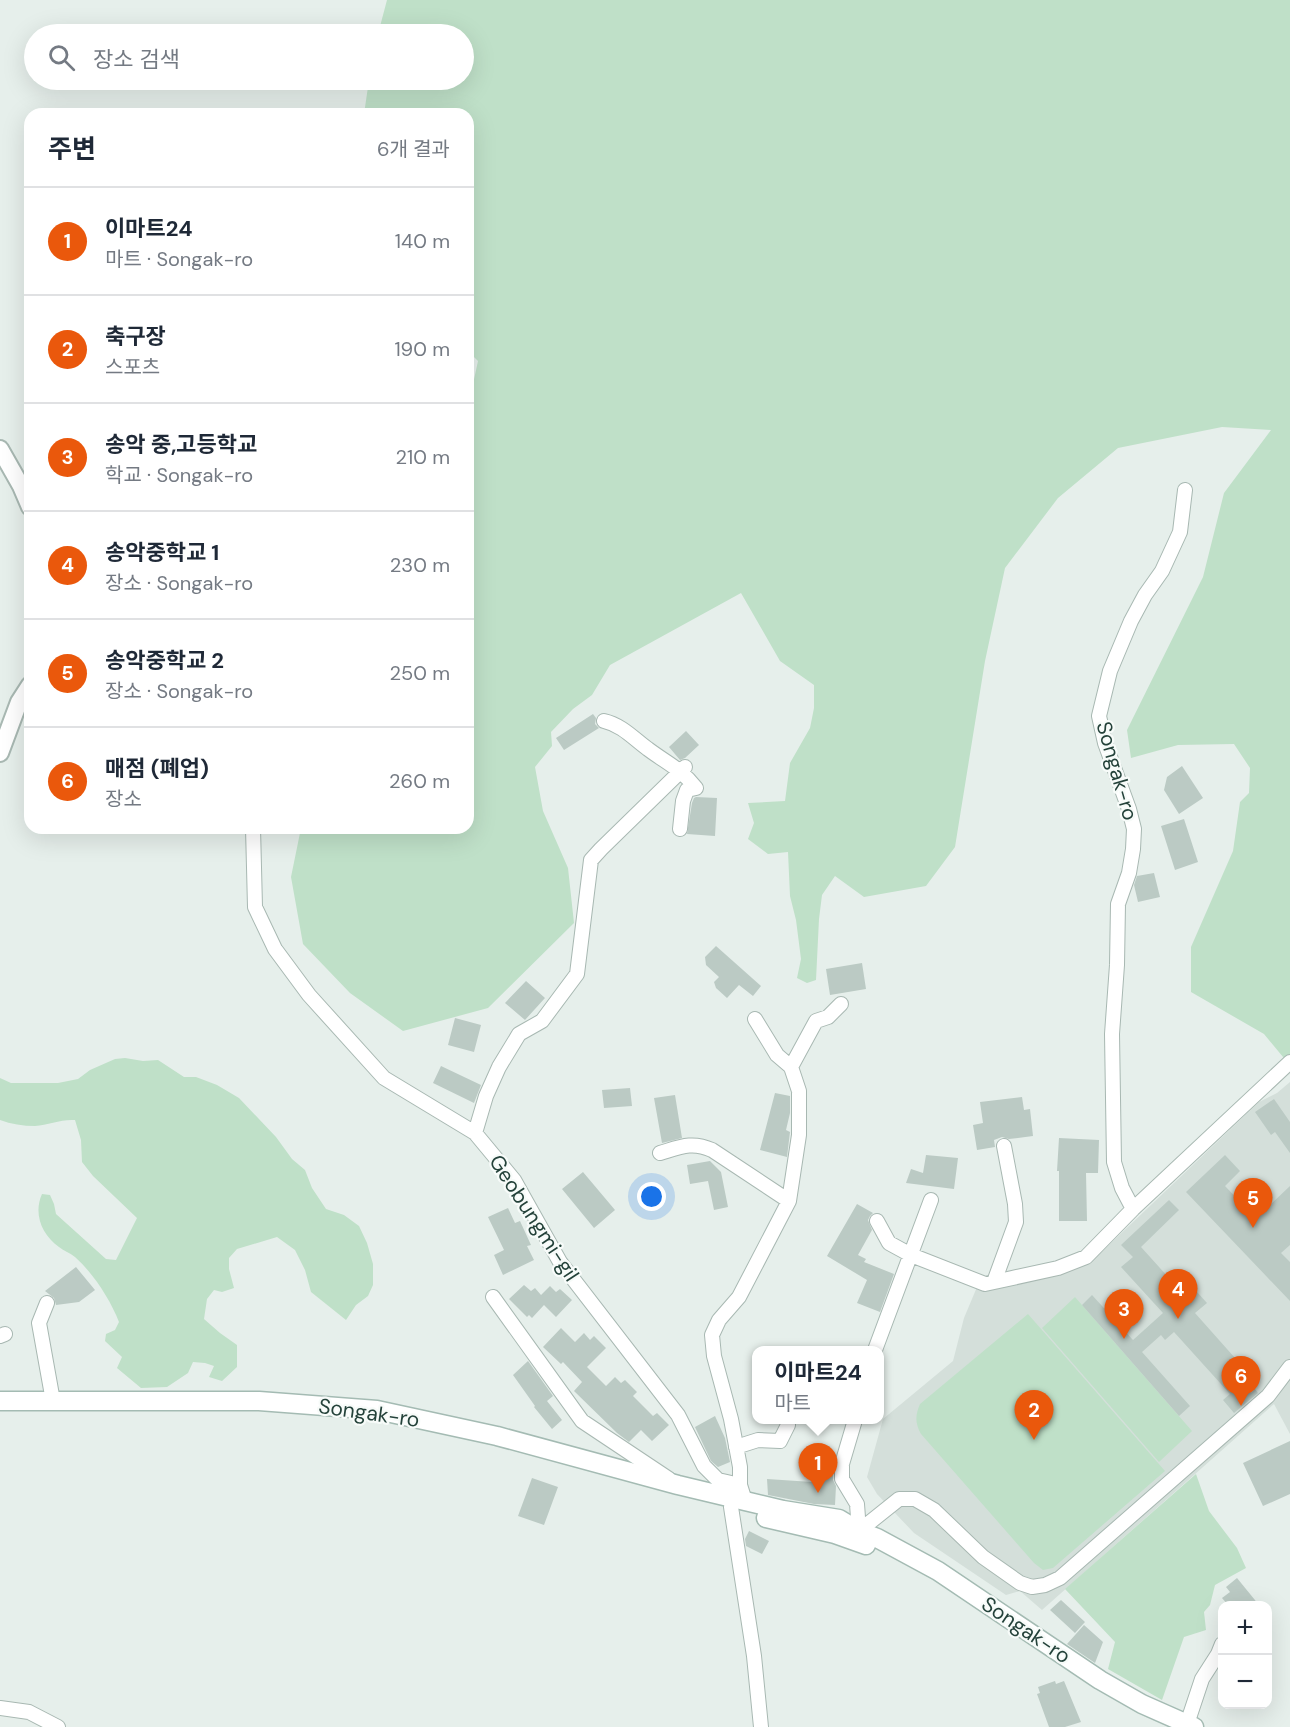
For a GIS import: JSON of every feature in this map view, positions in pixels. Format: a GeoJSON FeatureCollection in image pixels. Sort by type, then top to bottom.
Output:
{"type":"FeatureCollection","features":[{"type":"Feature","properties":{"kind":"main road","name":"Songak-ro"},"geometry":{"type":"LineString","coordinates":[[0,1401],[259,1401],[377,1410],[497,1436],[678,1485],[783,1510],[839,1519],[938,1571],[1100,1680],[1186,1726]]}},
{"type":"Feature","properties":{"kind":"main road"},"geometry":{"type":"LineString","coordinates":[[0,1410],[248,1408],[356,1415],[534,1453],[670,1489],[738,1498],[768,1518],[835,1534],[888,1555],[954,1593],[1110,1694],[1153,1718],[1186,1726]]}},
{"type":"Feature","properties":{"kind":"street"},"geometry":{"type":"LineString","coordinates":[[0,449],[24,493]]}},
{"type":"Feature","properties":{"kind":"street","name":"Songak-ro"},"geometry":{"type":"LineString","coordinates":[[1133,1209],[1122,1188],[1114,1162],[1112,1034],[1117,966],[1118,904],[1129,873],[1134,849],[1134,829],[1130,809],[1105,743],[1099,716],[1110,671],[1131,621],[1144,595],[1162,570],[1180,532],[1185,490]]}},
{"type":"Feature","properties":{"kind":"street"},"geometry":{"type":"LineString","coordinates":[[0,753],[24,694]]}},
{"type":"Feature","properties":{"kind":"street"},"geometry":{"type":"LineString","coordinates":[[604,721],[621,727],[651,752],[683,769],[696,788],[687,790],[683,801],[680,829]]}},
{"type":"Feature","properties":{"kind":"street"},"geometry":{"type":"LineString","coordinates":[[475,1133],[490,1086],[519,1034],[542,1021],[577,974],[591,860],[683,769]]}},
{"type":"Feature","properties":{"kind":"street","name":"Geobungmi-gil"},"geometry":{"type":"LineString","coordinates":[[253,834],[255,906],[275,949],[309,994],[384,1078],[475,1133],[514,1180],[560,1263],[678,1415],[704,1466],[738,1498]]}},
{"type":"Feature","properties":{"kind":"street"},"geometry":{"type":"LineString","coordinates":[[790,1067],[816,1021],[828,1017],[841,1004]]}},
{"type":"Feature","properties":{"kind":"street"},"geometry":{"type":"LineString","coordinates":[[755,1019],[777,1055],[790,1067],[799,1091],[799,1135],[789,1201],[739,1297],[719,1320],[712,1335],[714,1356],[731,1419],[740,1467],[738,1498],[761,1727]]}},
{"type":"Feature","properties":{"kind":"street"},"geometry":{"type":"LineString","coordinates":[[877,1221],[889,1243],[985,1284],[1058,1268],[1086,1257],[1133,1209],[1290,1062]]}},
{"type":"Feature","properties":{"kind":"street"},"geometry":{"type":"LineString","coordinates":[[660,1153],[689,1144],[704,1146],[789,1201]]}},
{"type":"Feature","properties":{"kind":"street"},"geometry":{"type":"LineString","coordinates":[[994,1282],[1016,1222],[1015,1204],[1004,1146]]}},
{"type":"Feature","properties":{"kind":"street"},"geometry":{"type":"LineString","coordinates":[[876,1346],[932,1200]]}},
{"type":"Feature","properties":{"kind":"street","name":"Songak-ro"},"geometry":{"type":"LineString","coordinates":[[493,1297],[582,1421],[678,1485]]}},
{"type":"Feature","properties":{"kind":"street"},"geometry":{"type":"LineString","coordinates":[[47,1303],[39,1323],[53,1401]]}},
{"type":"Feature","properties":{"kind":"street"},"geometry":{"type":"LineString","coordinates":[[859,1531],[899,1500],[915,1498],[934,1510],[984,1557],[1020,1583],[1032,1587],[1045,1585],[1060,1578],[1268,1396],[1290,1367]]}},
{"type":"Feature","properties":{"kind":"street"},"geometry":{"type":"LineString","coordinates":[[854,1424],[842,1464],[842,1479],[857,1504],[859,1531]]}},
{"type":"Feature","properties":{"kind":"street"},"geometry":{"type":"LineString","coordinates":[[736,1447],[758,1440],[780,1441],[788,1425]]}},
{"type":"Feature","properties":{"kind":"street"},"geometry":{"type":"LineString","coordinates":[[1186,1726],[1202,1679],[1218,1654]]}},
{"type":"Feature","properties":{"kind":"street"},"geometry":{"type":"LineString","coordinates":[[0,1708],[29,1712],[58,1727]]}},
{"type":"Feature","properties":{"kind":"shaded area"},"geometry":{"type":"Polygon","coordinates":[[[1290,1082],[1290,1434],[1274,1404],[1042,1610],[1020,1591],[1006,1595],[914,1533],[877,1494],[867,1477],[884,1418],[953,1361],[964,1318],[977,1287],[1007,1285],[1089,1264],[1259,1102],[1277,1093],[1290,1082]]]}},
{"type":"Feature","properties":{"kind":"green space"},"geometry":{"type":"Polygon","coordinates":[[[387,0],[1290,0],[1290,1062],[1288,1063],[1264,1034],[1191,992],[1191,947],[1233,851],[1240,802],[1249,793],[1250,768],[1234,744],[1178,745],[1131,758],[1127,730],[1203,577],[1224,493],[1271,430],[1222,427],[1118,448],[1058,498],[1005,568],[985,661],[955,847],[926,886],[864,897],[835,876],[822,895],[816,980],[807,983],[797,978],[801,959],[790,896],[788,852],[768,854],[748,839],[754,823],[748,803],[785,801],[790,763],[810,728],[814,708],[814,685],[780,661],[741,593],[610,665],[592,695],[573,709],[551,732],[552,746],[535,767],[543,811],[568,868],[574,923],[488,1008],[403,1031],[350,993],[303,944],[291,877],[300,834],[474,834],[474,379],[478,361],[474,357],[474,108],[365,108],[368,90],[474,90],[474,24],[381,24],[387,0]]]}},
{"type":"Feature","properties":{"kind":"green space"},"geometry":{"type":"Polygon","coordinates":[[[115,1059],[143,1061],[158,1060],[184,1077],[196,1077],[217,1085],[239,1098],[276,1137],[292,1159],[305,1170],[312,1188],[326,1209],[344,1215],[359,1226],[373,1264],[373,1285],[368,1296],[356,1305],[346,1320],[311,1292],[305,1270],[295,1250],[277,1237],[237,1249],[229,1258],[229,1269],[234,1288],[222,1292],[214,1290],[207,1299],[204,1319],[237,1345],[237,1367],[222,1381],[209,1377],[214,1366],[193,1362],[188,1373],[167,1387],[141,1388],[117,1368],[122,1357],[105,1341],[106,1334],[115,1330],[119,1322],[115,1313],[88,1271],[75,1257],[59,1247],[48,1236],[41,1224],[38,1209],[42,1194],[50,1195],[56,1214],[106,1259],[116,1260],[137,1218],[93,1176],[82,1162],[81,1140],[75,1120],[35,1126],[0,1120],[0,1078],[11,1083],[58,1083],[78,1079],[90,1070],[115,1059]]]}},
{"type":"Feature","properties":{"kind":"green space"},"geometry":{"type":"Polygon","coordinates":[[[1075,1297],[1192,1431],[1159,1462],[1042,1328],[1075,1297]]]}},
{"type":"Feature","properties":{"kind":"green space"},"geometry":{"type":"Polygon","coordinates":[[[1028,1314],[1165,1471],[1053,1568],[1043,1570],[1034,1563],[921,1434],[916,1419],[920,1404],[1028,1314]]]}},
{"type":"Feature","properties":{"kind":"green space"},"geometry":{"type":"Polygon","coordinates":[[[1196,1474],[1209,1511],[1237,1548],[1246,1568],[1215,1585],[1210,1605],[1204,1612],[1206,1630],[1184,1637],[1162,1700],[1108,1669],[1115,1642],[1065,1589],[1196,1474]]]}},
{"type":"Feature","properties":{"kind":"building"},"geometry":{"type":"Polygon","coordinates":[[[593,714],[596,718],[595,724],[599,728],[564,750],[556,738],[593,714]]]}},
{"type":"Feature","properties":{"kind":"building"},"geometry":{"type":"Polygon","coordinates":[[[686,731],[699,745],[680,760],[669,747],[686,731]]]}},
{"type":"Feature","properties":{"kind":"building"},"geometry":{"type":"Polygon","coordinates":[[[1182,766],[1203,798],[1179,814],[1164,790],[1167,777],[1182,766]]]}},
{"type":"Feature","properties":{"kind":"building"},"geometry":{"type":"Polygon","coordinates":[[[696,797],[717,798],[715,836],[687,834],[692,803],[696,797]]]}},
{"type":"Feature","properties":{"kind":"building"},"geometry":{"type":"Polygon","coordinates":[[[1184,819],[1198,862],[1175,870],[1161,826],[1184,819]]]}},
{"type":"Feature","properties":{"kind":"building"},"geometry":{"type":"Polygon","coordinates":[[[1154,873],[1160,897],[1138,902],[1134,885],[1137,876],[1154,873]]]}},
{"type":"Feature","properties":{"kind":"building"},"geometry":{"type":"Polygon","coordinates":[[[716,946],[761,986],[753,996],[739,985],[727,998],[716,988],[714,982],[719,977],[706,965],[705,957],[716,946]]]}},
{"type":"Feature","properties":{"kind":"building"},"geometry":{"type":"Polygon","coordinates":[[[862,963],[866,989],[830,995],[826,969],[862,963]]]}},
{"type":"Feature","properties":{"kind":"building"},"geometry":{"type":"Polygon","coordinates":[[[526,981],[545,998],[525,1020],[505,1003],[526,981]]]}},
{"type":"Feature","properties":{"kind":"building"},"geometry":{"type":"Polygon","coordinates":[[[455,1018],[481,1025],[474,1052],[448,1045],[455,1018]]]}},
{"type":"Feature","properties":{"kind":"building"},"geometry":{"type":"Polygon","coordinates":[[[441,1066],[481,1085],[474,1103],[433,1083],[441,1066]]]}},
{"type":"Feature","properties":{"kind":"building"},"geometry":{"type":"Polygon","coordinates":[[[630,1088],[632,1106],[604,1108],[602,1090],[630,1088]]]}},
{"type":"Feature","properties":{"kind":"building"},"geometry":{"type":"Polygon","coordinates":[[[775,1093],[790,1096],[790,1113],[786,1130],[790,1132],[787,1157],[760,1150],[775,1093]]]}},
{"type":"Feature","properties":{"kind":"building"},"geometry":{"type":"Polygon","coordinates":[[[675,1095],[682,1138],[662,1143],[654,1098],[675,1095]]]}},
{"type":"Feature","properties":{"kind":"building"},"geometry":{"type":"Polygon","coordinates":[[[1022,1097],[1024,1110],[1030,1109],[1033,1136],[1009,1139],[1002,1137],[994,1140],[995,1147],[977,1150],[973,1125],[983,1123],[980,1102],[1022,1097]]]}},
{"type":"Feature","properties":{"kind":"building"},"geometry":{"type":"Polygon","coordinates":[[[1274,1099],[1290,1122],[1290,1153],[1275,1132],[1271,1135],[1255,1112],[1274,1099]]]}},
{"type":"Feature","properties":{"kind":"building"},"geometry":{"type":"Polygon","coordinates":[[[1059,1138],[1099,1140],[1098,1173],[1086,1173],[1087,1221],[1059,1221],[1059,1171],[1057,1171],[1059,1138]]]}},
{"type":"Feature","properties":{"kind":"building"},"geometry":{"type":"Polygon","coordinates":[[[926,1155],[958,1158],[954,1189],[906,1183],[911,1169],[923,1173],[926,1155]]]}},
{"type":"Feature","properties":{"kind":"building"},"geometry":{"type":"Polygon","coordinates":[[[1225,1155],[1240,1171],[1225,1186],[1248,1210],[1260,1199],[1268,1207],[1290,1186],[1290,1245],[1281,1253],[1290,1262],[1290,1301],[1186,1192],[1225,1155]]]}},
{"type":"Feature","properties":{"kind":"building"},"geometry":{"type":"Polygon","coordinates":[[[710,1161],[721,1172],[728,1207],[714,1210],[708,1181],[690,1184],[687,1165],[710,1161]]]}},
{"type":"Feature","properties":{"kind":"building"},"geometry":{"type":"Polygon","coordinates":[[[583,1172],[615,1210],[594,1228],[562,1189],[583,1172]]]}},
{"type":"Feature","properties":{"kind":"building"},"geometry":{"type":"Polygon","coordinates":[[[1169,1200],[1179,1210],[1141,1247],[1169,1278],[1178,1271],[1207,1303],[1195,1313],[1243,1367],[1234,1375],[1251,1393],[1255,1389],[1258,1393],[1234,1413],[1223,1400],[1230,1394],[1174,1332],[1165,1340],[1161,1335],[1142,1352],[1190,1406],[1179,1416],[1082,1305],[1092,1295],[1133,1340],[1163,1313],[1121,1267],[1133,1257],[1121,1245],[1169,1200]]]}},
{"type":"Feature","properties":{"kind":"building"},"geometry":{"type":"Polygon","coordinates":[[[857,1204],[873,1213],[868,1220],[872,1230],[858,1255],[866,1259],[864,1262],[894,1274],[880,1312],[857,1303],[867,1280],[827,1256],[857,1204]]]}},
{"type":"Feature","properties":{"kind":"building"},"geometry":{"type":"Polygon","coordinates":[[[508,1208],[515,1223],[520,1221],[531,1245],[527,1246],[534,1260],[503,1275],[494,1255],[504,1250],[488,1217],[508,1208]]]}},
{"type":"Feature","properties":{"kind":"building"},"geometry":{"type":"Polygon","coordinates":[[[76,1267],[95,1290],[79,1302],[56,1305],[54,1298],[45,1291],[76,1267]]]}},
{"type":"Feature","properties":{"kind":"building"},"geometry":{"type":"Polygon","coordinates":[[[524,1285],[531,1291],[535,1288],[541,1295],[550,1286],[556,1292],[560,1289],[572,1300],[556,1317],[544,1305],[532,1318],[529,1315],[527,1317],[509,1299],[524,1285]]]}},
{"type":"Feature","properties":{"kind":"building"},"geometry":{"type":"Polygon","coordinates":[[[561,1328],[575,1342],[584,1333],[590,1340],[594,1336],[606,1348],[587,1367],[606,1386],[615,1377],[621,1383],[625,1380],[637,1392],[633,1396],[653,1416],[657,1413],[669,1425],[652,1441],[641,1430],[629,1442],[617,1433],[574,1391],[582,1382],[563,1362],[561,1364],[543,1347],[561,1328]]]}},
{"type":"Feature","properties":{"kind":"building"},"geometry":{"type":"Polygon","coordinates":[[[528,1361],[553,1396],[547,1401],[562,1420],[552,1429],[513,1375],[528,1361]]]}},
{"type":"Feature","properties":{"kind":"building"},"geometry":{"type":"Polygon","coordinates":[[[715,1416],[725,1438],[730,1462],[718,1467],[711,1461],[695,1427],[715,1416]]]}},
{"type":"Feature","properties":{"kind":"building"},"geometry":{"type":"Polygon","coordinates":[[[1290,1441],[1290,1494],[1263,1506],[1243,1463],[1290,1441]]]}},
{"type":"Feature","properties":{"kind":"building"},"geometry":{"type":"Polygon","coordinates":[[[813,1472],[833,1474],[836,1486],[835,1505],[814,1504],[768,1495],[767,1479],[812,1482],[813,1472]]]}},
{"type":"Feature","properties":{"kind":"building"},"geometry":{"type":"Polygon","coordinates":[[[532,1478],[558,1487],[544,1525],[518,1516],[532,1478]]]}},
{"type":"Feature","properties":{"kind":"building"},"geometry":{"type":"Polygon","coordinates":[[[749,1531],[769,1541],[762,1554],[746,1546],[745,1539],[749,1531]]]}},
{"type":"Feature","properties":{"kind":"building"},"geometry":{"type":"Polygon","coordinates":[[[1237,1578],[1256,1601],[1225,1601],[1222,1598],[1230,1592],[1226,1587],[1237,1578]]]}},
{"type":"Feature","properties":{"kind":"building"},"geometry":{"type":"Polygon","coordinates":[[[1061,1600],[1085,1622],[1075,1633],[1050,1610],[1061,1600]]]}},
{"type":"Feature","properties":{"kind":"building"},"geometry":{"type":"Polygon","coordinates":[[[1084,1625],[1103,1642],[1095,1663],[1067,1644],[1084,1625]]]}},
{"type":"Feature","properties":{"kind":"building"},"geometry":{"type":"Polygon","coordinates":[[[1055,1681],[1056,1684],[1064,1681],[1081,1722],[1065,1727],[1049,1727],[1037,1694],[1040,1693],[1038,1687],[1055,1681]]]}},
{"type":"Feature","properties":{"kind":"place","name":"송악중학교 2"},"geometry":{"type":"Point","coordinates":[1253,1228]}},
{"type":"Feature","properties":{"kind":"place","name":"송악중학교 1"},"geometry":{"type":"Point","coordinates":[1178,1319]}},
{"type":"Feature","properties":{"kind":"place","name":"송악 중,고등학교"},"geometry":{"type":"Point","coordinates":[1124,1339]}},
{"type":"Feature","properties":{"kind":"place","name":"매점 (폐업)"},"geometry":{"type":"Point","coordinates":[1241,1406]}},
{"type":"Feature","properties":{"kind":"place","name":"축구장"},"geometry":{"type":"Point","coordinates":[1034,1440]}},
{"type":"Feature","properties":{"kind":"place","name":"이마트24"},"geometry":{"type":"Point","coordinates":[818,1493]}}]}
